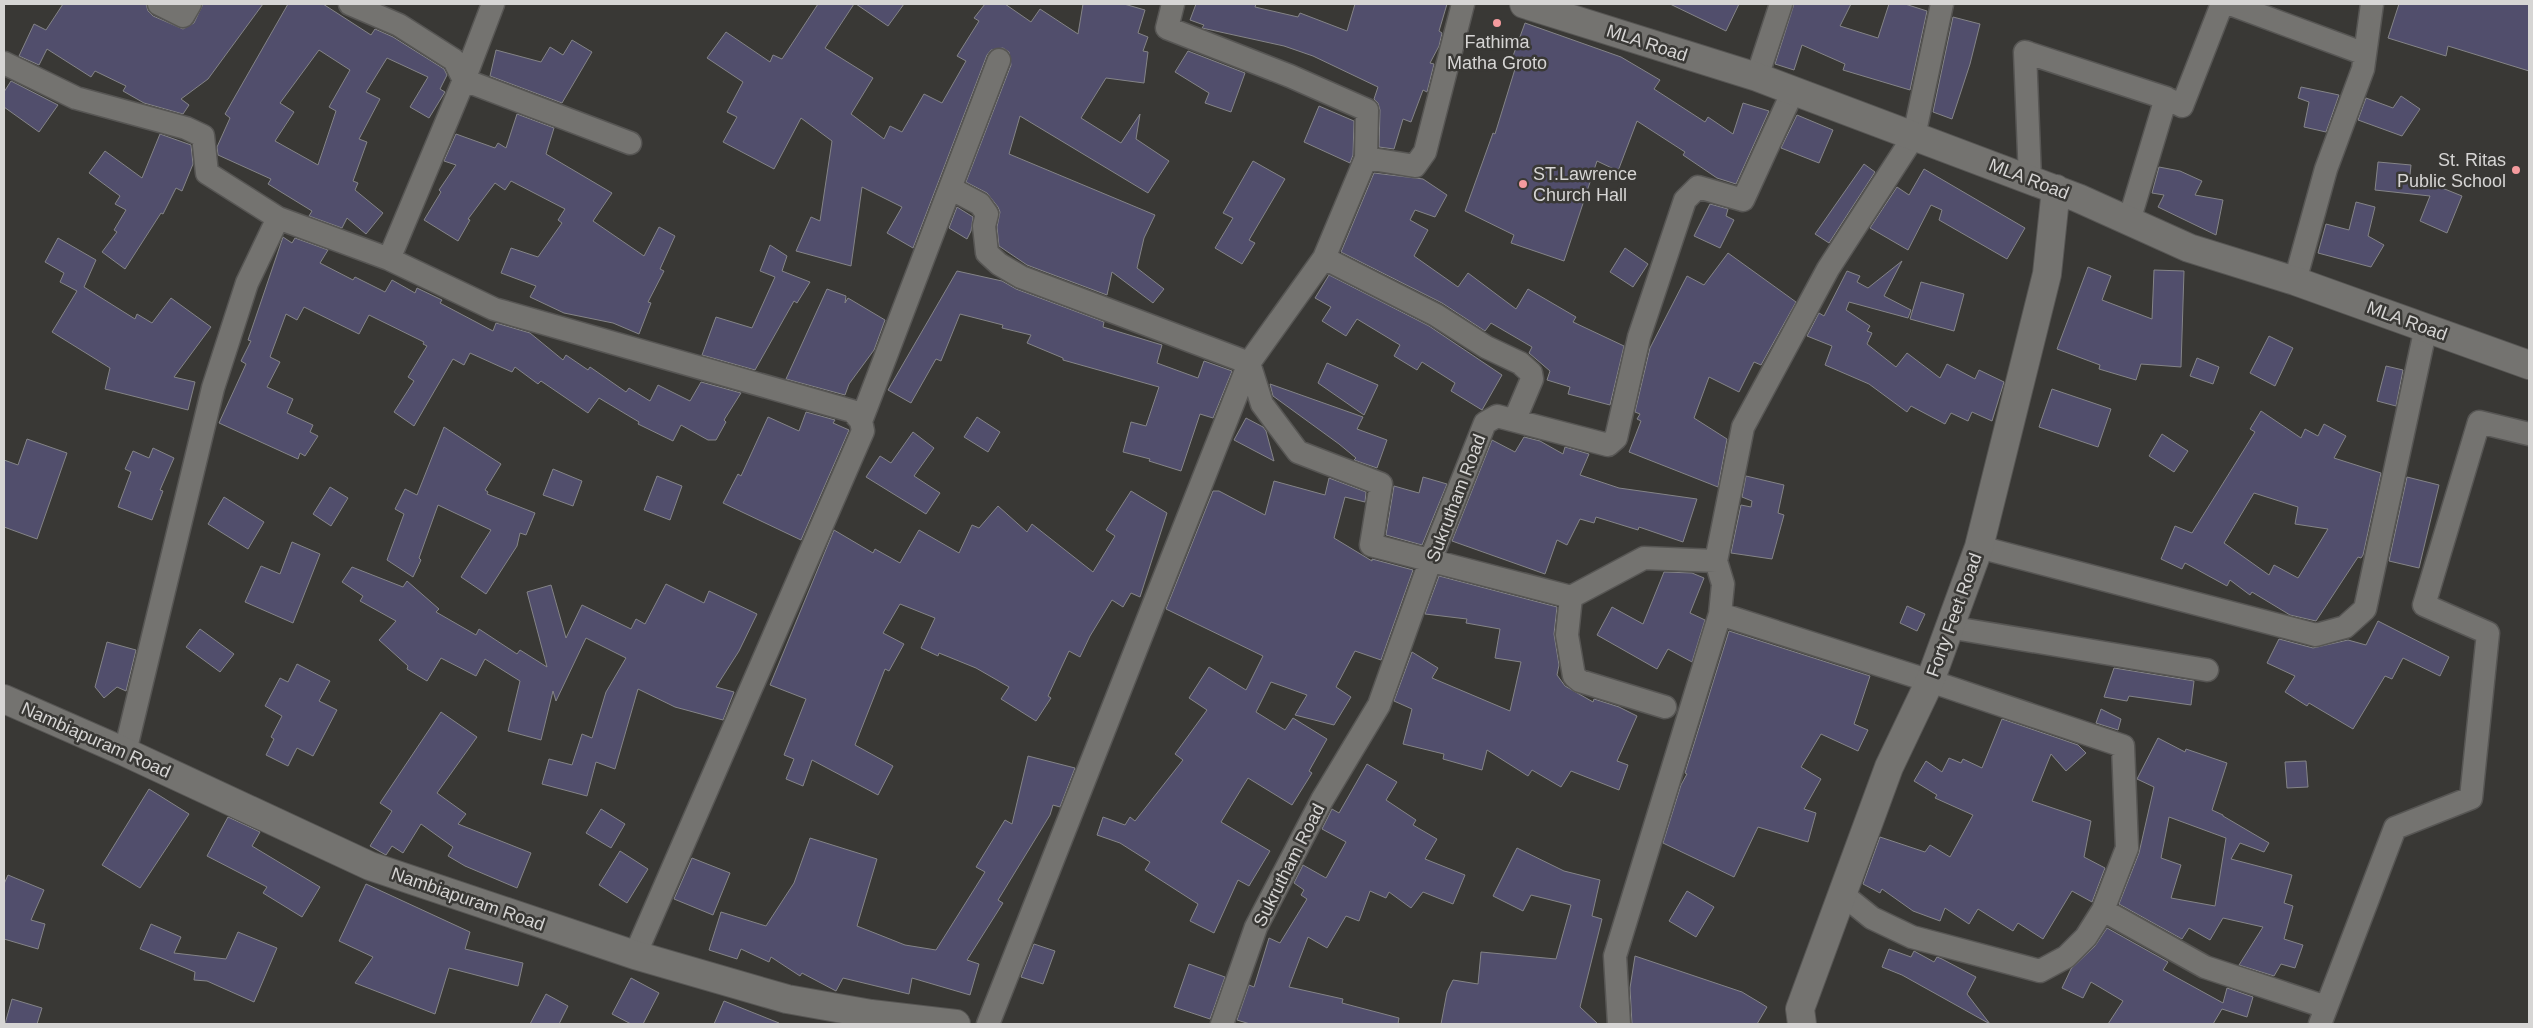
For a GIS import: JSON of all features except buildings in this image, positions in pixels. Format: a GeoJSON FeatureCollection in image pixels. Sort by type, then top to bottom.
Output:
{"type":"FeatureCollection","features":[{"type":"Feature","properties":{"kind":"street"},"geometry":{"type":"LineString","coordinates":[[160,4],[183,16],[190,4]]}},
{"type":"Feature","properties":{"kind":"street"},"geometry":{"type":"LineString","coordinates":[[350,4],[399,25],[454,60],[464,80],[630,143]]}},
{"type":"Feature","properties":{"kind":"street"},"geometry":{"type":"LineString","coordinates":[[389,259],[464,80],[493,4]]}},
{"type":"Feature","properties":{"kind":"street"},"geometry":{"type":"LineString","coordinates":[[988,1024],[1249,364],[1324,258],[1366,158],[1367,110],[1290,76],[1167,28],[1173,4]]}},
{"type":"Feature","properties":{"kind":"street"},"geometry":{"type":"LineString","coordinates":[[1366,158],[1415,166],[1425,152],[1463,4]]}},
{"type":"Feature","properties":{"kind":"street","name":"MLA Road"},"geometry":{"type":"LineString","coordinates":[[1524,4],[1757,78],[2056,189],[2189,248],[2294,281],[2529,365]]}},
{"type":"Feature","properties":{"kind":"street"},"geometry":{"type":"LineString","coordinates":[[1757,78],[1781,4]]}},
{"type":"Feature","properties":{"kind":"street"},"geometry":{"type":"LineString","coordinates":[[1620,1024],[1615,956],[1720,614],[1723,584],[1716,561],[1743,427],[1828,269],[1914,136],[1942,4]]}},
{"type":"Feature","properties":{"kind":"street"},"geometry":{"type":"LineString","coordinates":[[2030,179],[2025,52],[2166,98],[2182,106],[2222,4]]}},
{"type":"Feature","properties":{"kind":"street"},"geometry":{"type":"LineString","coordinates":[[2230,4],[2365,54]]}},
{"type":"Feature","properties":{"kind":"street"},"geometry":{"type":"LineString","coordinates":[[2294,281],[2326,169],[2363,69],[2372,4]]}},
{"type":"Feature","properties":{"kind":"street"},"geometry":{"type":"LineString","coordinates":[[861,421],[999,60]]}},
{"type":"Feature","properties":{"kind":"street"},"geometry":{"type":"LineString","coordinates":[[4,63],[76,98],[186,128],[203,136],[206,173],[278,218],[389,259],[494,310],[852,411],[861,421],[863,431],[634,955]]}},
{"type":"Feature","properties":{"kind":"street","name":"Sukrutham Road"},"geometry":{"type":"LineString","coordinates":[[1222,1024],[1256,927],[1322,800],[1379,705],[1432,559],[1485,423],[1497,416],[1515,419],[1608,445],[1616,438],[1639,337],[1685,200],[1698,187],[1743,200],[1793,91]]}},
{"type":"Feature","properties":{"kind":"street"},"geometry":{"type":"LineString","coordinates":[[2129,221],[2166,98]]}},
{"type":"Feature","properties":{"kind":"street"},"geometry":{"type":"LineString","coordinates":[[950,188],[980,204],[987,214],[984,226],[987,253],[999,264],[1021,277],[1249,364]]}},
{"type":"Feature","properties":{"kind":"street","name":"Forty Feet Road"},"geometry":{"type":"LineString","coordinates":[[1802,1024],[1800,1010],[1841,893],[1889,767],[1930,681],[1948,627],[1979,547],[2047,274],[2056,189]]}},
{"type":"Feature","properties":{"kind":"street"},"geometry":{"type":"LineString","coordinates":[[125,752],[213,388],[247,283],[278,218]]}},
{"type":"Feature","properties":{"kind":"street"},"geometry":{"type":"LineString","coordinates":[[1324,258],[1436,315],[1486,347],[1520,363],[1531,372],[1532,379],[1515,419]]}},
{"type":"Feature","properties":{"kind":"street"},"geometry":{"type":"LineString","coordinates":[[1979,547],[2316,635],[2346,628],[2365,609],[2426,327]]}},
{"type":"Feature","properties":{"kind":"street"},"geometry":{"type":"LineString","coordinates":[[1249,364],[1262,404],[1298,452],[1381,484],[1371,545],[1432,559],[1571,597],[1644,558],[1716,561]]}},
{"type":"Feature","properties":{"kind":"street"},"geometry":{"type":"LineString","coordinates":[[2103,910],[2205,967],[2323,1016],[2395,828],[2471,798],[2488,633],[2424,605],[2479,422],[2529,434]]}},
{"type":"Feature","properties":{"kind":"street"},"geometry":{"type":"LineString","coordinates":[[1571,597],[1567,635],[1574,676],[1580,681],[1665,707]]}},
{"type":"Feature","properties":{"kind":"street"},"geometry":{"type":"LineString","coordinates":[[1720,614],[1930,681],[2123,746],[2127,848],[2103,910],[2079,943],[2066,957],[2040,971],[1912,937],[1872,918],[1841,893]]}},
{"type":"Feature","properties":{"kind":"street"},"geometry":{"type":"LineString","coordinates":[[1948,627],[2207,670]]}},
{"type":"Feature","properties":{"kind":"street","name":"Nambiapuram Road"},"geometry":{"type":"LineString","coordinates":[[4,699],[125,752],[370,866],[634,955],[787,999],[871,1014],[956,1024]]}},
{"type":"Feature","properties":{"kind":"place","name":"Fathima Matha Groto"},"geometry":{"type":"Point","coordinates":[1497,23]}},
{"type":"Feature","properties":{"kind":"place","name":"St. Ritas Public School"},"geometry":{"type":"Point","coordinates":[2516,170]}},
{"type":"Feature","properties":{"kind":"place","name":"ST.Lawrence Church Hall"},"geometry":{"type":"Point","coordinates":[1523,184]}}]}
